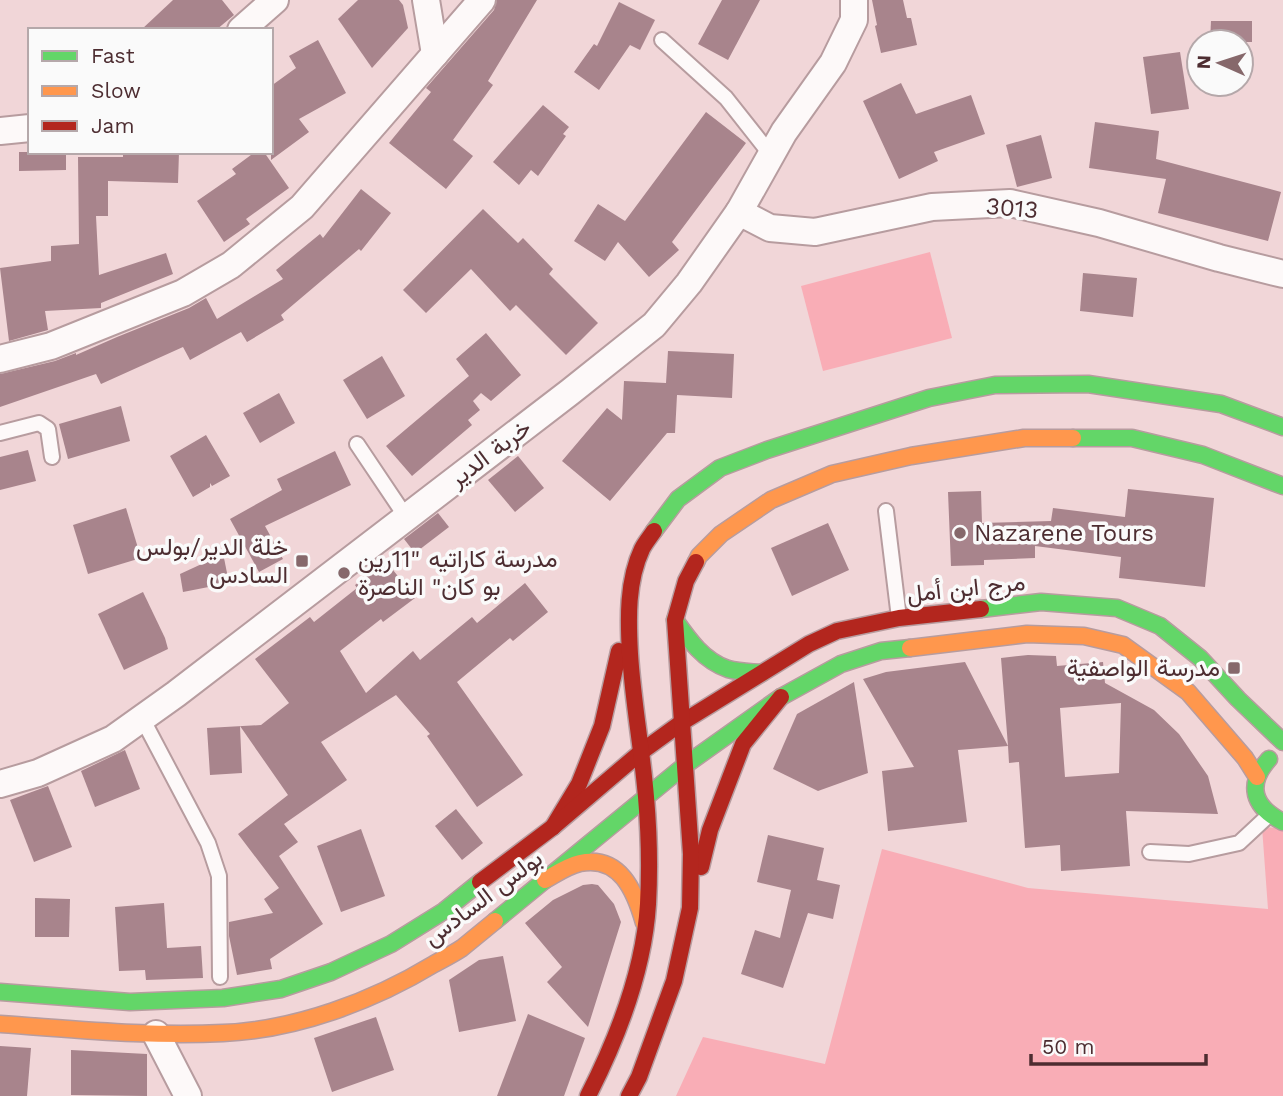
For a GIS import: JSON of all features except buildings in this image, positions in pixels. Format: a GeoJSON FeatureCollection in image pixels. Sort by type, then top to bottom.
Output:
{"type":"FeatureCollection","features":[{"type":"Feature","properties":{"kind":"main road"},"geometry":{"type":"LineString","coordinates":[[553,827],[579,784],[602,726],[628,618],[632,581],[642,548],[678,499],[720,468],[767,450],[929,398],[995,385],[1088,384],[1221,404],[1283,428]]}},
{"type":"Feature","properties":{"kind":"main road"},"geometry":{"type":"LineString","coordinates":[[629,1096],[674,981],[690,908],[691,854],[675,620],[686,581],[699,556],[720,534],[771,500],[832,474],[911,456],[1024,438],[1132,438],[1203,455],[1283,486]]}},
{"type":"Feature","properties":{"kind":"main road","name":"مرج ابن أمل"},"geometry":{"type":"LineString","coordinates":[[641,752],[681,723],[809,644],[836,631],[899,618],[1041,602],[1117,608],[1160,626],[1200,658],[1238,699],[1283,741]]}},
{"type":"Feature","properties":{"kind":"main road"},"geometry":{"type":"LineString","coordinates":[[589,1096],[605,1062],[638,971],[648,903],[646,797],[632,686],[628,618]]}},
{"type":"Feature","properties":{"kind":"main road"},"geometry":{"type":"LineString","coordinates":[[675,620],[698,651],[711,660],[728,669],[762,673]]}},
{"type":"Feature","properties":{"kind":"main road"},"geometry":{"type":"LineString","coordinates":[[646,797],[684,766],[781,697],[841,664],[881,651],[1027,634],[1084,636],[1123,645],[1188,692],[1245,758],[1256,776]]}},
{"type":"Feature","properties":{"kind":"main road"},"geometry":{"type":"LineString","coordinates":[[681,944],[710,830],[743,744],[781,697]]}},
{"type":"Feature","properties":{"kind":"main road","name":"بولس السادس"},"geometry":{"type":"LineString","coordinates":[[0,992],[130,1002],[223,998],[281,989],[331,972],[391,944],[444,911],[553,827],[641,752]]}},
{"type":"Feature","properties":{"kind":"main road"},"geometry":{"type":"LineString","coordinates":[[1276,818],[1263,810],[1257,800],[1256,776],[1271,758],[1283,752]]}},
{"type":"Feature","properties":{"kind":"main road","name":"بولس السادس"},"geometry":{"type":"LineString","coordinates":[[0,1024],[156,1034],[226,1033],[275,1026],[323,1014],[370,997],[416,975],[460,949],[646,797]]}},
{"type":"Feature","properties":{"kind":"main road"},"geometry":{"type":"LineString","coordinates":[[545,880],[578,863],[613,867],[625,878],[636,895],[644,922],[642,952]]}},
{"type":"Feature","properties":{"kind":"street"},"geometry":{"type":"LineString","coordinates":[[243,28],[275,0]]}},
{"type":"Feature","properties":{"kind":"street"},"geometry":{"type":"LineString","coordinates":[[426,0],[435,54]]}},
{"type":"Feature","properties":{"kind":"street"},"geometry":{"type":"LineString","coordinates":[[0,359],[51,346],[183,293],[231,265],[302,207],[482,0]]}},
{"type":"Feature","properties":{"kind":"street","name":"خربة الدير"},"geometry":{"type":"LineString","coordinates":[[0,784],[38,774],[113,739],[142,719],[654,325],[689,284],[738,212],[783,132],[833,63],[854,20],[854,0]]}},
{"type":"Feature","properties":{"kind":"street"},"geometry":{"type":"LineString","coordinates":[[0,131],[28,128]]}},
{"type":"Feature","properties":{"kind":"street","name":"3013"},"geometry":{"type":"LineString","coordinates":[[738,212],[769,228],[815,232],[932,207],[1010,203],[1099,223],[1283,274]]}},
{"type":"Feature","properties":{"kind":"street"},"geometry":{"type":"LineString","coordinates":[[156,1034],[188,1096]]}},
{"type":"Feature","properties":{"kind":"lane"},"geometry":{"type":"LineString","coordinates":[[662,40],[726,97],[771,155]]}},
{"type":"Feature","properties":{"kind":"lane"},"geometry":{"type":"LineString","coordinates":[[0,433],[38,423],[48,429],[52,457]]}},
{"type":"Feature","properties":{"kind":"lane"},"geometry":{"type":"LineString","coordinates":[[357,444],[406,517]]}},
{"type":"Feature","properties":{"kind":"lane"},"geometry":{"type":"LineString","coordinates":[[886,512],[899,618]]}},
{"type":"Feature","properties":{"kind":"lane"},"geometry":{"type":"LineString","coordinates":[[142,719],[208,843],[219,876],[220,977]]}},
{"type":"Feature","properties":{"kind":"lane"},"geometry":{"type":"LineString","coordinates":[[1150,852],[1189,854],[1240,843],[1276,818]]}},
{"type":"Feature","properties":{"kind":"shaded area"},"geometry":{"type":"Polygon","coordinates":[[[930,252],[952,338],[823,371],[801,286],[930,252]]]}},
{"type":"Feature","properties":{"kind":"shaded area"},"geometry":{"type":"Polygon","coordinates":[[[1262,827],[1283,828],[1283,1096],[676,1096],[703,1037],[825,1064],[882,849],[1028,888],[1268,909],[1262,827]]]}},
{"type":"Feature","properties":{"kind":"traffic: fast"},"geometry":{"type":"LineString","coordinates":[[654,531],[678,499],[720,468],[767,450],[929,398],[995,385],[1088,384],[1221,404],[1283,427]]}},
{"type":"Feature","properties":{"kind":"traffic: fast"},"geometry":{"type":"LineString","coordinates":[[1073,438],[1132,438],[1203,455],[1283,486]]}},
{"type":"Feature","properties":{"kind":"traffic: fast"},"geometry":{"type":"LineString","coordinates":[[981,609],[1041,602],[1117,608],[1160,626],[1200,658],[1283,742]]}},
{"type":"Feature","properties":{"kind":"traffic: fast"},"geometry":{"type":"LineString","coordinates":[[675,620],[692,642],[712,661],[728,669],[762,673]]}},
{"type":"Feature","properties":{"kind":"traffic: fast"},"geometry":{"type":"LineString","coordinates":[[495,921],[684,766],[781,697],[841,664],[881,651],[910,648]]}},
{"type":"Feature","properties":{"kind":"traffic: fast"},"geometry":{"type":"LineString","coordinates":[[1269,759],[1257,778],[1256,795],[1265,809],[1283,822]]}},
{"type":"Feature","properties":{"kind":"traffic: fast"},"geometry":{"type":"LineString","coordinates":[[0,992],[130,1002],[223,998],[281,989],[331,972],[391,944],[444,911],[480,882]]}},
{"type":"Feature","properties":{"kind":"traffic: slow"},"geometry":{"type":"LineString","coordinates":[[696,562],[721,534],[771,500],[832,474],[911,456],[1024,438],[1073,438]]}},
{"type":"Feature","properties":{"kind":"traffic: slow"},"geometry":{"type":"LineString","coordinates":[[910,648],[1027,634],[1084,636],[1123,645],[1188,692],[1245,758],[1257,777]]}},
{"type":"Feature","properties":{"kind":"traffic: slow"},"geometry":{"type":"LineString","coordinates":[[545,880],[580,863],[606,864],[624,878],[636,899],[644,923]]}},
{"type":"Feature","properties":{"kind":"traffic: slow"},"geometry":{"type":"LineString","coordinates":[[0,1024],[167,1034],[251,1031],[278,1026],[306,1020],[386,990],[459,950],[495,921]]}},
{"type":"Feature","properties":{"kind":"traffic: jam"},"geometry":{"type":"LineString","coordinates":[[588,1096],[628,1003],[646,929],[648,823],[631,672],[629,614],[637,561],[654,531]]}},
{"type":"Feature","properties":{"kind":"traffic: jam"},"geometry":{"type":"LineString","coordinates":[[629,1096],[639,1077],[674,981],[690,908],[691,854],[675,620],[686,581],[696,562]]}},
{"type":"Feature","properties":{"kind":"traffic: jam"},"geometry":{"type":"LineString","coordinates":[[480,882],[553,827],[641,752],[681,723],[809,644],[837,631],[899,618],[981,609]]}},
{"type":"Feature","properties":{"kind":"traffic: jam"},"geometry":{"type":"LineString","coordinates":[[553,827],[579,784],[602,726],[619,651]]}},
{"type":"Feature","properties":{"kind":"traffic: jam"},"geometry":{"type":"LineString","coordinates":[[701,867],[710,830],[743,744],[781,697]]}},
{"type":"Feature","properties":{"kind":"place","name":"Nazarene Tours"},"geometry":{"type":"Point","coordinates":[960,533]}},
{"type":"Feature","properties":{"kind":"place","name":"خلة الدير/بولس السادس"},"geometry":{"type":"Point","coordinates":[302,561]}},
{"type":"Feature","properties":{"kind":"place","name":"مدرسة كاراتيه \"11رين بو كان\" الناصرة"},"geometry":{"type":"Point","coordinates":[344,573]}},
{"type":"Feature","properties":{"kind":"place","name":"مدرسة الواصفية"},"geometry":{"type":"Point","coordinates":[1234,668]}}]}
